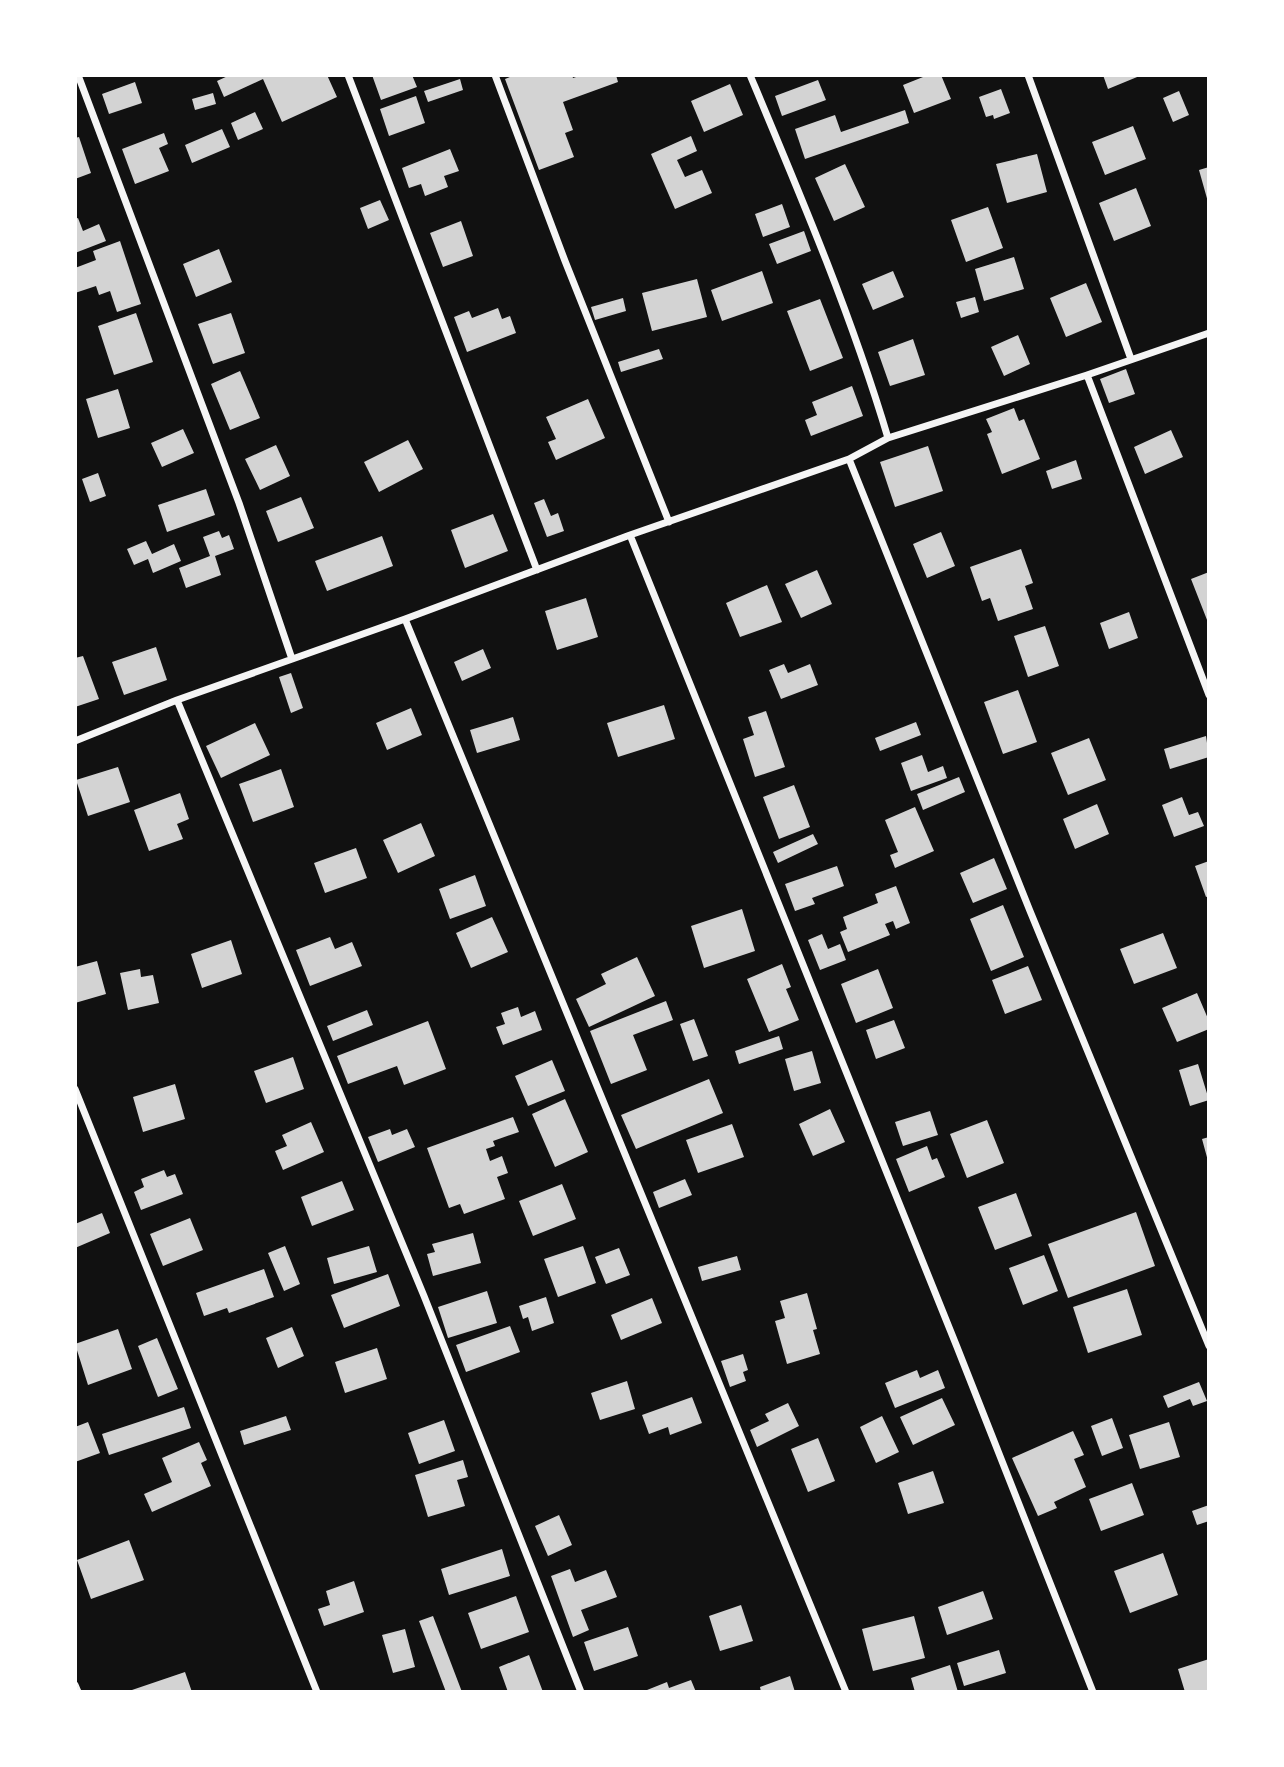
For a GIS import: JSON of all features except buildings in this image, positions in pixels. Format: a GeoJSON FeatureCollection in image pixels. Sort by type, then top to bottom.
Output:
{"type":"FeatureCollection","features":[{"type":"Feature","properties":{"kind":"street"},"geometry":{"type":"LineString","coordinates":[[78,75],[239,503],[292,659]]}},
{"type":"Feature","properties":{"kind":"street"},"geometry":{"type":"LineString","coordinates":[[348,75],[537,570]]}},
{"type":"Feature","properties":{"kind":"street"},"geometry":{"type":"LineString","coordinates":[[495,75],[565,261],[669,522]]}},
{"type":"Feature","properties":{"kind":"street"},"geometry":{"type":"LineString","coordinates":[[750,75],[869,374],[888,438]]}},
{"type":"Feature","properties":{"kind":"street"},"geometry":{"type":"LineString","coordinates":[[1028,75],[1131,359]]}},
{"type":"Feature","properties":{"kind":"street"},"geometry":{"type":"LineString","coordinates":[[75,741],[177,700],[849,458],[888,438],[1209,333]]}},
{"type":"Feature","properties":{"kind":"street"},"geometry":{"type":"LineString","coordinates":[[1087,374],[1209,695]]}},
{"type":"Feature","properties":{"kind":"street"},"geometry":{"type":"LineString","coordinates":[[849,458],[1030,911],[1209,1346]]}},
{"type":"Feature","properties":{"kind":"street"},"geometry":{"type":"LineString","coordinates":[[630,535],[1093,1692]]}},
{"type":"Feature","properties":{"kind":"street"},"geometry":{"type":"LineString","coordinates":[[405,619],[846,1692]]}},
{"type":"Feature","properties":{"kind":"street"},"geometry":{"type":"LineString","coordinates":[[177,700],[424,1296],[581,1692]]}},
{"type":"Feature","properties":{"kind":"street"},"geometry":{"type":"LineString","coordinates":[[75,1089],[317,1692]]}},
{"type":"Feature","properties":{"kind":"street"},"geometry":{"type":"LineString","coordinates":[[75,1685],[78,1692]]}}]}
